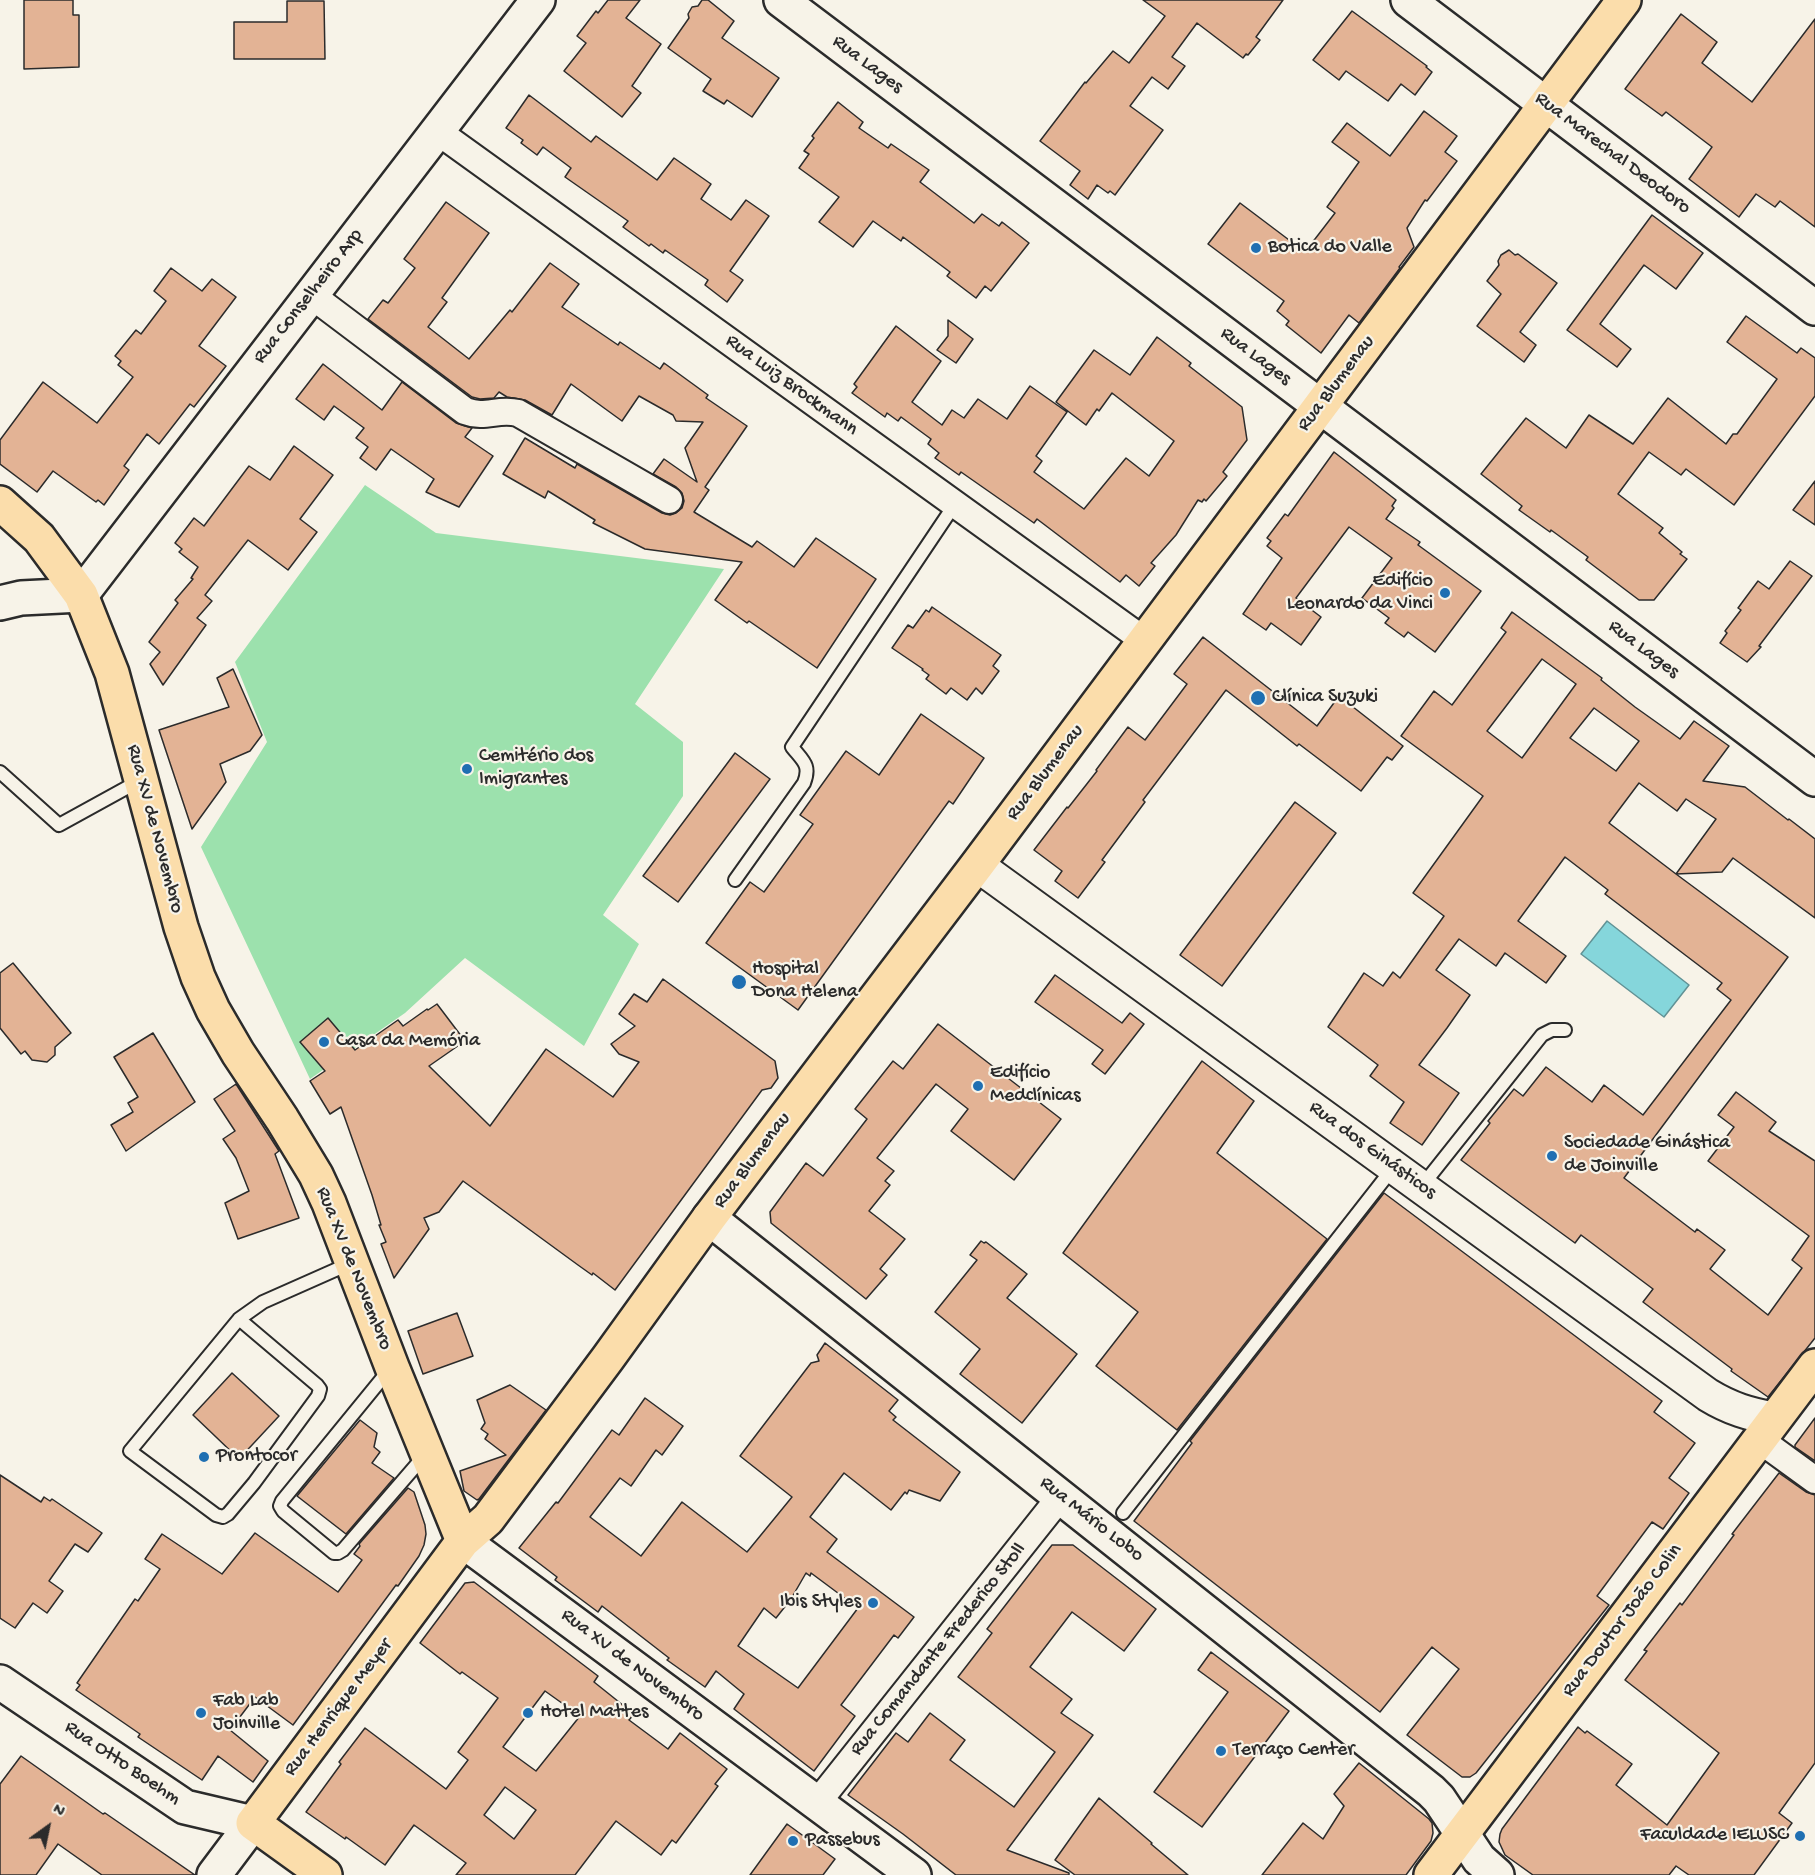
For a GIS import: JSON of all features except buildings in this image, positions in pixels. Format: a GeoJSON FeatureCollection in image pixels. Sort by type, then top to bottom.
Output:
{"type":"FeatureCollection","features":[{"type":"Feature","properties":{"kind":"main road","name":"Rua Conselheiro Arp"},"geometry":{"type":"LineString","coordinates":[[81,595],[538,0]]}},
{"type":"Feature","properties":{"kind":"main road","name":"Rua Lages"},"geometry":{"type":"LineString","coordinates":[[781,0],[1815,779]]}},
{"type":"Feature","properties":{"kind":"main road","name":"Rua Marechal Deodoro"},"geometry":{"type":"LineString","coordinates":[[1408,0],[1815,308]]}},
{"type":"Feature","properties":{"kind":"main road","name":"Rua Blumenau"},"geometry":{"type":"LineString","coordinates":[[463,1541],[478,1529],[495,1510],[709,1218],[977,865],[1624,0]]}},
{"type":"Feature","properties":{"kind":"main road","name":"Rua XV de Novembro"},"geometry":{"type":"LineString","coordinates":[[0,503],[39,538],[81,595],[112,673],[181,927],[198,977],[213,1010],[238,1053],[316,1175],[463,1541],[914,1875]]}},
{"type":"Feature","properties":{"kind":"main road"},"geometry":{"type":"LineString","coordinates":[[0,603],[21,598],[81,595]]}},
{"type":"Feature","properties":{"kind":"main road","name":"Rua Mário Lobo"},"geometry":{"type":"LineString","coordinates":[[709,1218],[1431,1791],[1439,1799],[1479,1859],[1497,1875]]}},
{"type":"Feature","properties":{"kind":"main road","name":"Rua Doutor João Colin"},"geometry":{"type":"LineString","coordinates":[[1431,1875],[1815,1366]]}},
{"type":"Feature","properties":{"kind":"main road","name":"Rua Henrique Meyer"},"geometry":{"type":"LineString","coordinates":[[217,1871],[463,1541]]}},
{"type":"Feature","properties":{"kind":"main road","name":"Rua Otto Boehm"},"geometry":{"type":"LineString","coordinates":[[0,1682],[186,1807],[253,1822]]}},
{"type":"Feature","properties":{"kind":"main road"},"geometry":{"type":"LineString","coordinates":[[186,1807],[201,1824],[212,1842],[217,1871]]}},
{"type":"Feature","properties":{"kind":"main road"},"geometry":{"type":"LineString","coordinates":[[253,1822],[325,1875]]}},
{"type":"Feature","properties":{"kind":"street","name":"Rua Luiz Brockmann"},"geometry":{"type":"LineString","coordinates":[[437,131],[1145,641]]}},
{"type":"Feature","properties":{"kind":"street"},"geometry":{"type":"LineString","coordinates":[[311,295],[465,411],[481,415],[508,410],[518,413],[669,500]]}},
{"type":"Feature","properties":{"kind":"street","name":"Rua dos Ginásticos"},"geometry":{"type":"LineString","coordinates":[[977,865],[1708,1395],[1745,1413],[1767,1430]]}},
{"type":"Feature","properties":{"kind":"street"},"geometry":{"type":"LineString","coordinates":[[1767,1430],[1815,1480]]}},
{"type":"Feature","properties":{"kind":"street","name":"Rua Comandante Frederico Stoll"},"geometry":{"type":"LineString","coordinates":[[817,1803],[1061,1497]]}},
{"type":"Feature","properties":{"kind":"lane"},"geometry":{"type":"LineString","coordinates":[[735,880],[804,783],[808,772],[806,764],[792,747],[955,504]]}},
{"type":"Feature","properties":{"kind":"lane"},"geometry":{"type":"LineString","coordinates":[[0,772],[59,825],[141,780]]}},
{"type":"Feature","properties":{"kind":"lane"},"geometry":{"type":"LineString","coordinates":[[1421,1187],[1542,1035],[1552,1030],[1565,1030]]}},
{"type":"Feature","properties":{"kind":"lane"},"geometry":{"type":"LineString","coordinates":[[1123,1513],[1394,1167]]}},
{"type":"Feature","properties":{"kind":"lane"},"geometry":{"type":"LineString","coordinates":[[239,1320],[320,1389],[318,1396],[254,1483],[223,1517],[216,1515],[130,1451],[239,1320],[263,1302],[352,1263]]}},
{"type":"Feature","properties":{"kind":"lane"},"geometry":{"type":"LineString","coordinates":[[392,1367],[280,1506],[283,1511],[338,1553],[427,1453]]}},
{"type":"Feature","properties":{"kind":"green space","name":"Cemitério dos Imigrantes"},"geometry":{"type":"Polygon","coordinates":[[[365,485],[436,533],[724,569],[635,704],[683,742],[683,796],[603,915],[639,944],[584,1046],[465,958],[405,1013],[310,1079],[201,847],[267,742],[235,662],[365,485]]]}},
{"type":"Feature","properties":{"kind":"water"},"geometry":{"type":"Polygon","coordinates":[[[1607,921],[1689,985],[1664,1017],[1581,954],[1607,921]]]}},
{"type":"Feature","properties":{"kind":"place","name":"Botica do Valle"},"geometry":{"type":"Point","coordinates":[1256,248]}},
{"type":"Feature","properties":{"kind":"place","name":"Edifício Leonardo da Vinci"},"geometry":{"type":"Point","coordinates":[1445,593]}},
{"type":"Feature","properties":{"kind":"place","name":"Clínica Suzuki"},"geometry":{"type":"Point","coordinates":[1258,698]}},
{"type":"Feature","properties":{"kind":"place","name":"Cemitério dos Imigrantes"},"geometry":{"type":"Point","coordinates":[467,769]}},
{"type":"Feature","properties":{"kind":"place","name":"Hospital Dona Helena"},"geometry":{"type":"Point","coordinates":[739,982]}},
{"type":"Feature","properties":{"kind":"place","name":"Casa da Memória"},"geometry":{"type":"Point","coordinates":[324,1042]}},
{"type":"Feature","properties":{"kind":"place","name":"Edifício Medclínicas"},"geometry":{"type":"Point","coordinates":[978,1086]}},
{"type":"Feature","properties":{"kind":"place","name":"Sociedade Ginástica de Joinville"},"geometry":{"type":"Point","coordinates":[1552,1156]}},
{"type":"Feature","properties":{"kind":"place","name":"Prontocor"},"geometry":{"type":"Point","coordinates":[204,1457]}},
{"type":"Feature","properties":{"kind":"place","name":"Ibis Styles"},"geometry":{"type":"Point","coordinates":[873,1603]}},
{"type":"Feature","properties":{"kind":"place","name":"Fab Lab Joinville"},"geometry":{"type":"Point","coordinates":[201,1713]}},
{"type":"Feature","properties":{"kind":"place","name":"Hotel Mattes"},"geometry":{"type":"Point","coordinates":[528,1713]}},
{"type":"Feature","properties":{"kind":"place","name":"Terraço Center"},"geometry":{"type":"Point","coordinates":[1221,1751]}},
{"type":"Feature","properties":{"kind":"place","name":"Faculdade IELUSC"},"geometry":{"type":"Point","coordinates":[1800,1836]}},
{"type":"Feature","properties":{"kind":"place","name":"Passebus"},"geometry":{"type":"Point","coordinates":[793,1841]}}]}
